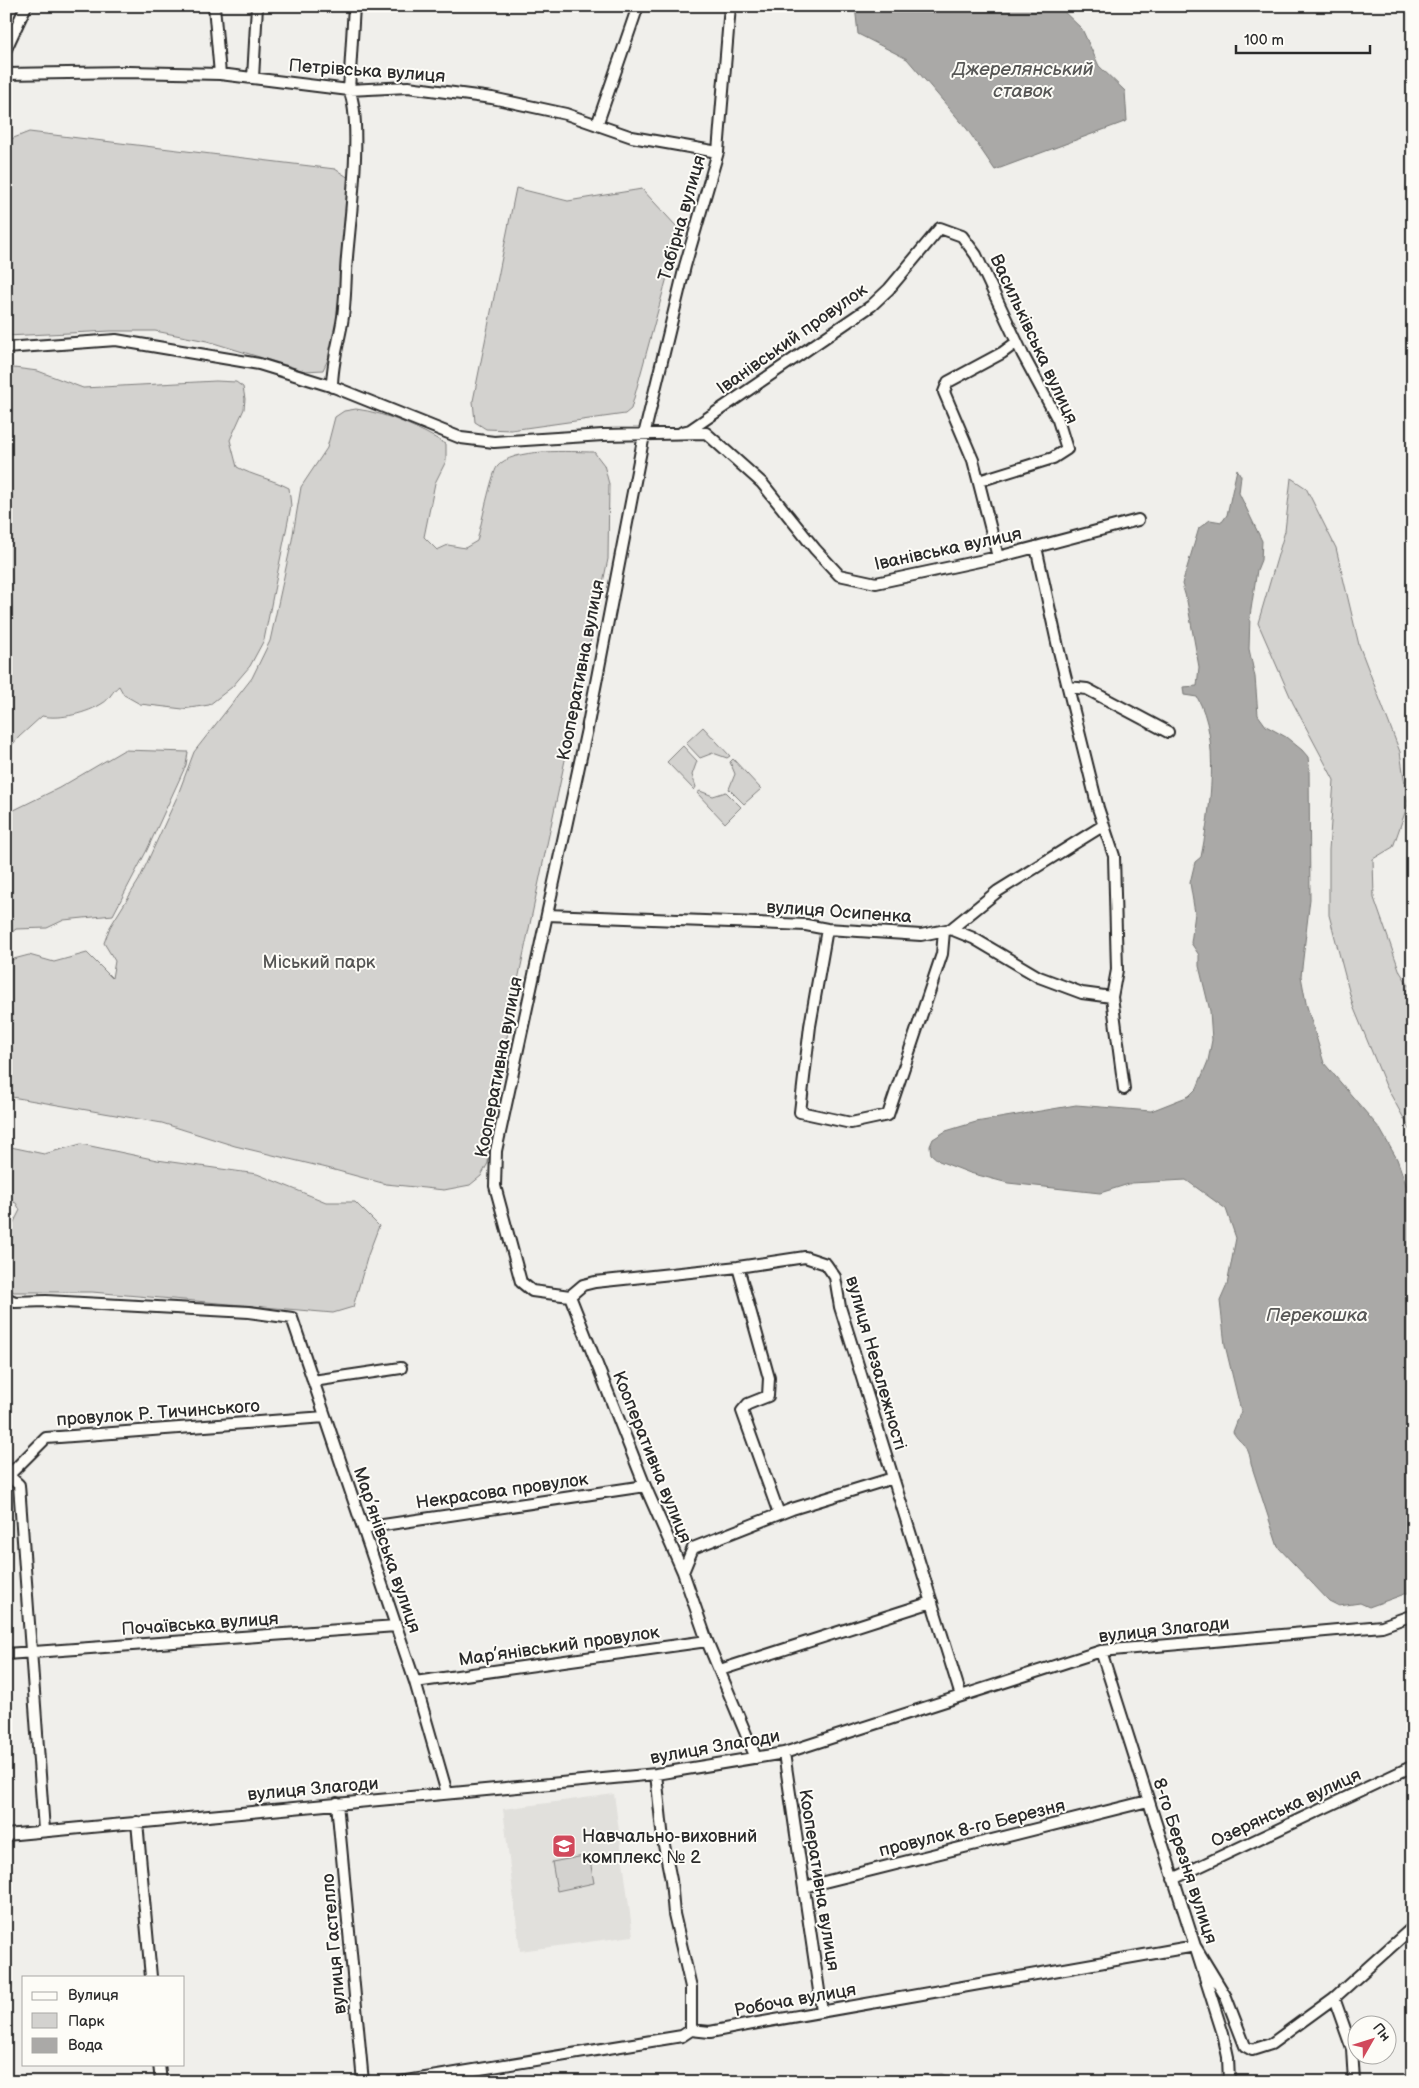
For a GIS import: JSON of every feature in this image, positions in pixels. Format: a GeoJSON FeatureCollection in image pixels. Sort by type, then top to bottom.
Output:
{"type":"FeatureCollection","features":[{"type":"Feature","properties":{"kind":"street"},"geometry":{"type":"LineString","coordinates":[[6,49],[26,6]]}},
{"type":"Feature","properties":{"kind":"street"},"geometry":{"type":"LineString","coordinates":[[253,78],[256,6]]}},
{"type":"Feature","properties":{"kind":"street"},"geometry":{"type":"LineString","coordinates":[[332,387],[333,362],[342,322],[353,176],[353,99],[349,90],[354,6]]}},
{"type":"Feature","properties":{"kind":"street"},"geometry":{"type":"LineString","coordinates":[[597,125],[638,6]]}},
{"type":"Feature","properties":{"kind":"street","name":"Табірна вулиця"},"geometry":{"type":"LineString","coordinates":[[644,435],[684,266],[718,152],[730,6]]}},
{"type":"Feature","properties":{"kind":"street"},"geometry":{"type":"LineString","coordinates":[[212,7],[220,74]]}},
{"type":"Feature","properties":{"kind":"street","name":"Петрівська вулиця"},"geometry":{"type":"LineString","coordinates":[[6,74],[220,74],[349,90],[408,88],[492,98],[566,114],[632,137],[718,152]]}},
{"type":"Feature","properties":{"kind":"street","name":"Васильківська вулиця"},"geometry":{"type":"LineString","coordinates":[[940,228],[962,236],[976,255],[1017,342],[1058,420],[1067,449],[1053,458],[978,481]]}},
{"type":"Feature","properties":{"kind":"street","name":"Іванівський провулок"},"geometry":{"type":"LineString","coordinates":[[669,435],[690,430],[871,306],[889,289],[940,228]]}},
{"type":"Feature","properties":{"kind":"street","name":"Іванівська вулиця"},"geometry":{"type":"LineString","coordinates":[[6,348],[116,340],[259,364],[332,387],[461,438],[494,442],[706,433],[762,483],[815,549],[839,575],[876,583],[998,557],[1138,520]]}},
{"type":"Feature","properties":{"kind":"street"},"geometry":{"type":"LineString","coordinates":[[998,557],[973,460],[944,392],[948,382],[1002,353],[1017,342]]}},
{"type":"Feature","properties":{"kind":"street","name":"Кооперативна вулиця"},"geometry":{"type":"LineString","coordinates":[[644,435],[587,729],[496,1151],[495,1186],[521,1282],[532,1291],[570,1296],[645,1486],[683,1572],[707,1641],[756,1758]]}},
{"type":"Feature","properties":{"kind":"street"},"geometry":{"type":"LineString","coordinates":[[1036,547],[1068,687],[1104,825],[1114,856],[1117,970],[1112,997],[1124,1089]]}},
{"type":"Feature","properties":{"kind":"street"},"geometry":{"type":"LineString","coordinates":[[1068,687],[1087,689],[1168,732]]}},
{"type":"Feature","properties":{"kind":"street"},"geometry":{"type":"LineString","coordinates":[[827,929],[810,1026],[800,1112],[851,1123],[888,1116],[942,954],[948,930],[998,891],[1104,825]]}},
{"type":"Feature","properties":{"kind":"street","name":"вулиця Осипенка"},"geometry":{"type":"LineString","coordinates":[[547,915],[796,924],[827,929],[921,935],[948,930]]}},
{"type":"Feature","properties":{"kind":"street"},"geometry":{"type":"LineString","coordinates":[[948,930],[973,938],[1039,977],[1082,993],[1112,997]]}},
{"type":"Feature","properties":{"kind":"street","name":"вулиця Незалежності"},"geometry":{"type":"LineString","coordinates":[[570,1296],[583,1285],[595,1282],[738,1267],[805,1257],[816,1258],[826,1264],[835,1277],[840,1307],[961,1696]]}},
{"type":"Feature","properties":{"kind":"street"},"geometry":{"type":"LineString","coordinates":[[738,1267],[769,1378],[768,1396],[748,1404],[742,1411],[779,1514]]}},
{"type":"Feature","properties":{"kind":"street","name":"Мар’янівська вулиця"},"geometry":{"type":"LineString","coordinates":[[6,1298],[15,1302],[46,1301],[239,1312],[292,1318],[415,1682],[447,1793]]}},
{"type":"Feature","properties":{"kind":"street"},"geometry":{"type":"LineString","coordinates":[[313,1381],[401,1368]]}},
{"type":"Feature","properties":{"kind":"street","name":"провулок Р. Тичинського"},"geometry":{"type":"LineString","coordinates":[[8,1474],[46,1438],[325,1417]]}},
{"type":"Feature","properties":{"kind":"street"},"geometry":{"type":"LineString","coordinates":[[8,1474],[19,1485],[44,1830]]}},
{"type":"Feature","properties":{"kind":"street"},"geometry":{"type":"LineString","coordinates":[[683,1572],[693,1548],[779,1514],[893,1478]]}},
{"type":"Feature","properties":{"kind":"street","name":"Некрасова провулок"},"geometry":{"type":"LineString","coordinates":[[363,1528],[645,1486]]}},
{"type":"Feature","properties":{"kind":"street"},"geometry":{"type":"LineString","coordinates":[[720,1670],[932,1602]]}},
{"type":"Feature","properties":{"kind":"street","name":"вулиця Злагоди"},"geometry":{"type":"LineString","coordinates":[[6,1835],[656,1774],[784,1753],[1101,1651],[1382,1626],[1413,1615]]}},
{"type":"Feature","properties":{"kind":"street","name":"Почаївська вулиця"},"geometry":{"type":"LineString","coordinates":[[6,1654],[396,1626]]}},
{"type":"Feature","properties":{"kind":"street","name":"Мар’янівський провулок"},"geometry":{"type":"LineString","coordinates":[[415,1682],[707,1641]]}},
{"type":"Feature","properties":{"kind":"street","name":"8-го Березня вулиця"},"geometry":{"type":"LineString","coordinates":[[1101,1651],[1223,2034],[1228,2057],[1229,2082]]}},
{"type":"Feature","properties":{"kind":"street","name":"Кооперативна вулиця"},"geometry":{"type":"LineString","coordinates":[[784,1753],[822,2011]]}},
{"type":"Feature","properties":{"kind":"street","name":"Озерянська вулиця"},"geometry":{"type":"LineString","coordinates":[[1174,1879],[1413,1766]]}},
{"type":"Feature","properties":{"kind":"street"},"geometry":{"type":"LineString","coordinates":[[656,1774],[674,1914],[691,1987],[691,2030]]}},
{"type":"Feature","properties":{"kind":"street","name":"провулок 8-го Березня"},"geometry":{"type":"LineString","coordinates":[[804,1887],[1148,1801]]}},
{"type":"Feature","properties":{"kind":"street","name":"вулиця Гастелло"},"geometry":{"type":"LineString","coordinates":[[337,1803],[363,2082]]}},
{"type":"Feature","properties":{"kind":"street"},"geometry":{"type":"LineString","coordinates":[[137,1822],[151,1976]]}},
{"type":"Feature","properties":{"kind":"street"},"geometry":{"type":"LineString","coordinates":[[1195,1946],[1226,1997],[1245,2046],[1252,2050],[1271,2044],[1334,1998],[1413,1927]]}},
{"type":"Feature","properties":{"kind":"street","name":"Робоча вулиця"},"geometry":{"type":"LineString","coordinates":[[401,2082],[682,2036],[691,2030],[710,2032],[1195,1946]]}},
{"type":"Feature","properties":{"kind":"street"},"geometry":{"type":"LineString","coordinates":[[1334,1998],[1352,2049],[1354,2082]]}},
{"type":"Feature","properties":{"kind":"street"},"geometry":{"type":"LineString","coordinates":[[159,2066],[161,2082]]}},
{"type":"Feature","properties":{"kind":"shaded area","name":"Навчально-виховний комплекс № 2"},"geometry":{"type":"Polygon","coordinates":[[[614,1794],[633,1936],[520,1951],[503,1809],[614,1794]]]}},
{"type":"Feature","properties":{"kind":"green space"},"geometry":{"type":"Polygon","coordinates":[[[29,132],[335,169],[349,178],[337,321],[329,357],[323,370],[305,371],[207,341],[155,331],[6,336],[6,141],[29,132]]]}},
{"type":"Feature","properties":{"kind":"green space"},"geometry":{"type":"Polygon","coordinates":[[[516,188],[568,201],[642,189],[677,227],[678,237],[631,409],[625,414],[511,430],[486,429],[475,422],[473,401],[516,188]]]}},
{"type":"Feature","properties":{"kind":"green space"},"geometry":{"type":"Polygon","coordinates":[[[6,367],[38,371],[83,388],[216,381],[236,382],[243,387],[244,409],[230,440],[237,467],[289,488],[291,506],[264,640],[250,666],[232,687],[209,705],[183,709],[140,704],[124,695],[119,686],[105,702],[90,710],[74,715],[42,716],[6,752],[6,367]]]}},
{"type":"Feature","properties":{"kind":"green space","name":"Міський парк"},"geometry":{"type":"Polygon","coordinates":[[[356,409],[402,422],[446,444],[446,461],[435,483],[424,537],[437,550],[448,545],[465,548],[477,541],[495,471],[505,461],[515,456],[558,451],[594,452],[604,465],[609,484],[608,559],[512,1008],[492,1124],[488,1163],[481,1176],[470,1185],[444,1190],[386,1184],[235,1146],[162,1123],[6,1096],[6,961],[29,955],[54,962],[87,953],[112,978],[115,961],[104,943],[110,927],[139,880],[177,797],[194,752],[252,678],[270,641],[292,540],[301,487],[327,448],[335,417],[344,411],[356,409]]]}},
{"type":"Feature","properties":{"kind":"green space"},"geometry":{"type":"Polygon","coordinates":[[[1291,478],[1306,488],[1336,548],[1359,645],[1400,752],[1408,804],[1393,847],[1373,859],[1374,898],[1400,972],[1413,992],[1413,1135],[1386,1086],[1353,1006],[1329,915],[1329,850],[1334,780],[1293,703],[1258,623],[1285,531],[1291,478]]]}},
{"type":"Feature","properties":{"kind":"green space"},"geometry":{"type":"Polygon","coordinates":[[[703,727],[730,756],[727,758],[713,753],[700,758],[686,743],[703,727]]]}},
{"type":"Feature","properties":{"kind":"green space"},"geometry":{"type":"Polygon","coordinates":[[[683,746],[697,761],[692,775],[696,787],[694,790],[667,762],[683,746]]]}},
{"type":"Feature","properties":{"kind":"green space"},"geometry":{"type":"Polygon","coordinates":[[[124,750],[188,752],[186,765],[147,850],[113,915],[64,920],[47,928],[16,929],[6,937],[6,814],[59,788],[124,750]]]}},
{"type":"Feature","properties":{"kind":"green space"},"geometry":{"type":"Polygon","coordinates":[[[733,759],[761,789],[744,804],[729,789],[735,774],[730,762],[733,759]]]}},
{"type":"Feature","properties":{"kind":"green space"},"geometry":{"type":"Polygon","coordinates":[[[700,791],[713,796],[726,792],[741,807],[725,823],[697,793],[700,791]]]}},
{"type":"Feature","properties":{"kind":"green space"},"geometry":{"type":"Polygon","coordinates":[[[81,1144],[157,1160],[257,1174],[326,1202],[355,1202],[379,1226],[368,1255],[353,1307],[333,1313],[92,1292],[14,1292],[6,1286],[8,1234],[20,1210],[16,1203],[6,1199],[6,1146],[44,1154],[81,1144]]]}},
{"type":"Feature","properties":{"kind":"green space"},"geometry":{"type":"Polygon","coordinates":[[[589,1855],[594,1883],[557,1891],[552,1862],[589,1855]]]}},
{"type":"Feature","properties":{"kind":"green space"},"geometry":{"type":"Polygon","coordinates":[[[942,2074],[958,2082],[800,2082],[804,2080],[942,2074]]]}},
{"type":"Feature","properties":{"kind":"water","name":"Джерелянський ставок"},"geometry":{"type":"Polygon","coordinates":[[[855,6],[1058,6],[1082,29],[1099,66],[1125,91],[1127,121],[995,170],[967,129],[907,59],[858,34],[855,6]]]}},
{"type":"Feature","properties":{"kind":"water","name":"Перекошка"},"geometry":{"type":"Polygon","coordinates":[[[1237,469],[1241,476],[1239,493],[1262,541],[1261,560],[1257,570],[1250,616],[1249,649],[1255,677],[1258,715],[1266,726],[1286,737],[1308,757],[1310,899],[1301,976],[1306,1003],[1324,1063],[1380,1129],[1397,1159],[1413,1204],[1413,1591],[1369,1607],[1360,1603],[1339,1606],[1329,1601],[1278,1547],[1247,1448],[1233,1432],[1241,1411],[1225,1345],[1220,1301],[1227,1285],[1236,1238],[1226,1209],[1186,1180],[1132,1183],[1100,1193],[1008,1183],[970,1173],[939,1161],[931,1154],[930,1146],[933,1139],[946,1131],[976,1122],[1076,1105],[1151,1111],[1189,1096],[1197,1088],[1208,1061],[1212,1040],[1210,1011],[1199,966],[1199,955],[1191,943],[1195,913],[1190,883],[1195,862],[1201,857],[1208,819],[1211,754],[1209,733],[1197,697],[1184,695],[1183,687],[1197,686],[1199,667],[1182,584],[1199,528],[1210,520],[1222,522],[1227,515],[1237,469]]]}},
{"type":"Feature","properties":{"kind":"place","name":"Навчально-виховний комплекс № 2"},"geometry":{"type":"Point","coordinates":[564,1846]}}]}
